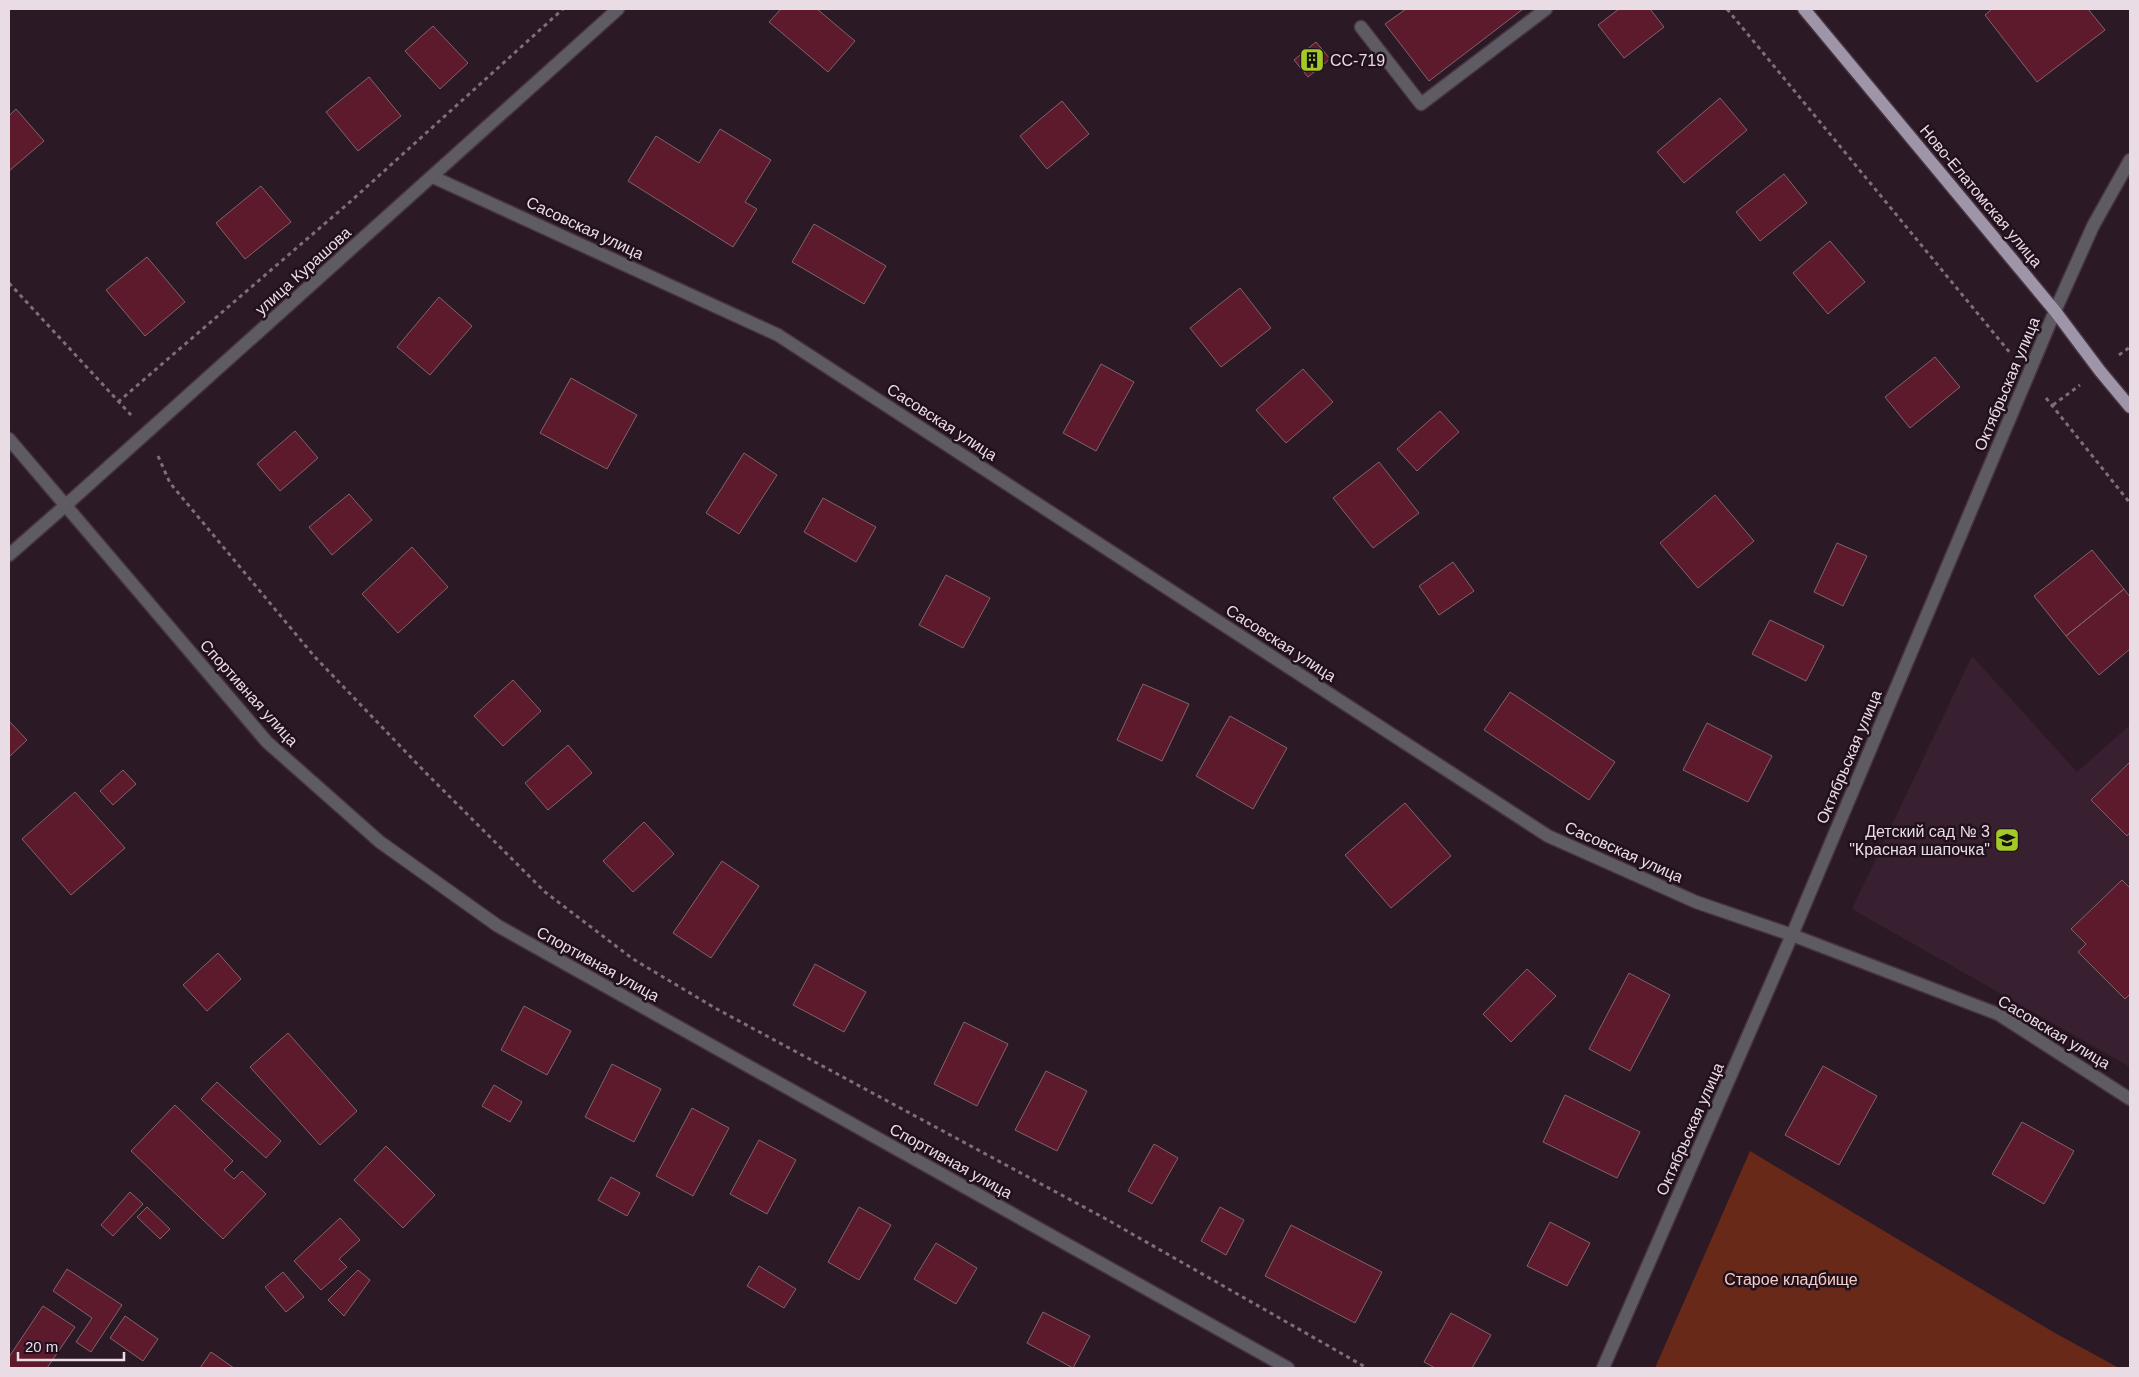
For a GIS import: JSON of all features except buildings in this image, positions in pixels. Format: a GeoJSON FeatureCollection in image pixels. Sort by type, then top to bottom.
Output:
{"type":"FeatureCollection","features":[{"type":"Feature","properties":{"kind":"main road","name":"Ново-Елатомская улица"},"geometry":{"type":"LineString","coordinates":[[1804,9],[2055,311],[2130,407]]}},
{"type":"Feature","properties":{"kind":"street","name":"улица Курашова"},"geometry":{"type":"LineString","coordinates":[[9,555],[433,177],[618,9]]}},
{"type":"Feature","properties":{"kind":"street"},"geometry":{"type":"LineString","coordinates":[[1361,27],[1421,104],[1546,9]]}},
{"type":"Feature","properties":{"kind":"street","name":"Октябрьская улица"},"geometry":{"type":"LineString","coordinates":[[1603,1368],[1792,935],[2055,311],[2093,226],[2130,160]]}},
{"type":"Feature","properties":{"kind":"street","name":"Сасовская улица"},"geometry":{"type":"LineString","coordinates":[[433,177],[778,335],[1548,836],[1696,902],[1792,935],[1998,1014],[2130,1099]]}},
{"type":"Feature","properties":{"kind":"street","name":"Спортивная улица"},"geometry":{"type":"LineString","coordinates":[[9,438],[267,742],[380,842],[506,931],[1288,1368]]}},
{"type":"Feature","properties":{"kind":"path"},"geometry":{"type":"LineString","coordinates":[[118,402],[351,201],[563,9]]}},
{"type":"Feature","properties":{"kind":"path"},"geometry":{"type":"LineString","coordinates":[[1727,9],[2028,375],[2130,503]]}},
{"type":"Feature","properties":{"kind":"path"},"geometry":{"type":"LineString","coordinates":[[9,283],[147,433],[170,483],[314,656],[424,771],[545,892],[633,959],[715,1008],[1106,1219],[1367,1368]]}},
{"type":"Feature","properties":{"kind":"shaded area","name":"Детский сад № 3 \"Красная шапочка\""},"geometry":{"type":"Polygon","coordinates":[[[1972,656],[2077,772],[2130,725],[2130,1067],[1852,909],[1972,656]]]}},
{"type":"Feature","properties":{"kind":"green space","name":"Старое кладбище"},"geometry":{"type":"Polygon","coordinates":[[[1750,1151],[2055,1333],[2119,1368],[1655,1368],[1750,1151]]]}},
{"type":"Feature","properties":{"kind":"place","name":"СС-719"},"geometry":{"type":"Point","coordinates":[1312,60]}},
{"type":"Feature","properties":{"kind":"place","name":"Детский сад № 3 \"Красная шапочка\""},"geometry":{"type":"Point","coordinates":[2007,840]}}]}
